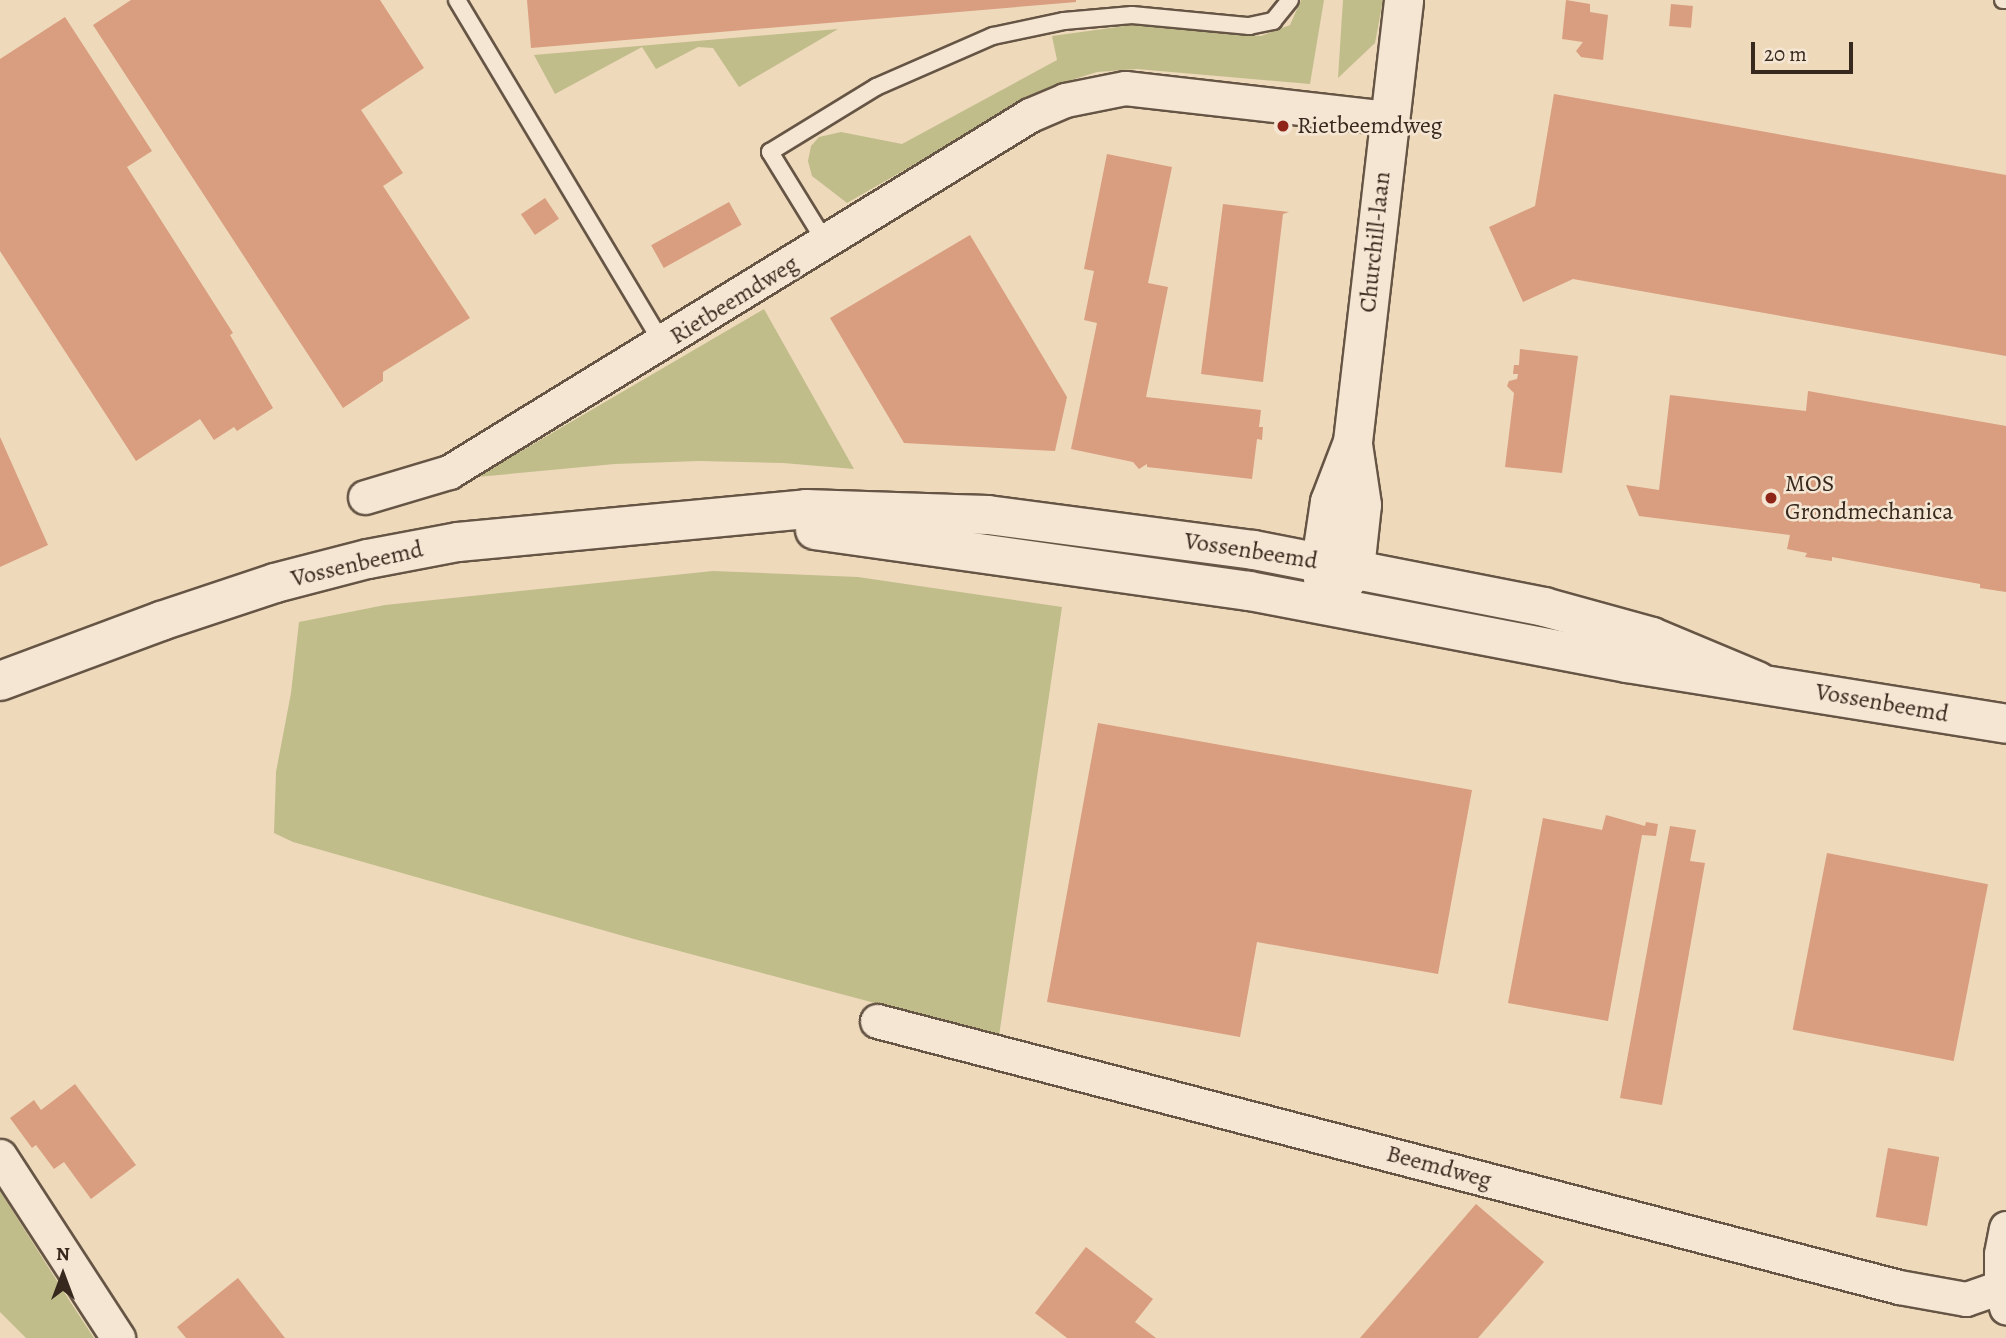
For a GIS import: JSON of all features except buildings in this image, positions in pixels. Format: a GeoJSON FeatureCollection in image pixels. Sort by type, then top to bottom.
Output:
{"type":"FeatureCollection","features":[{"type":"Feature","properties":{"kind":"main road","name":"Churchill-laan"},"geometry":{"type":"LineString","coordinates":[[1338,566],[1362,505],[1353,442],[1404,0]]}},
{"type":"Feature","properties":{"kind":"main road","name":"Vossenbeemd"},"geometry":{"type":"LineString","coordinates":[[0,681],[161,621],[275,583],[368,559],[458,542],[806,509],[988,515],[1254,550],[1544,607],[1652,638],[1757,681]]}},
{"type":"Feature","properties":{"kind":"main road","name":"Vossenbeemd"},"geometry":{"type":"LineString","coordinates":[[729,518],[1249,591],[1628,663],[1757,681],[2006,724]]}},
{"type":"Feature","properties":{"kind":"main road"},"geometry":{"type":"LineString","coordinates":[[1327,607],[1338,566]]}},
{"type":"Feature","properties":{"kind":"street","name":"Rietbeemdweg"},"geometry":{"type":"LineString","coordinates":[[365,498],[449,472],[663,344],[1031,115],[1065,100],[1101,90],[1155,90],[1389,118]]}},
{"type":"Feature","properties":{"kind":"street","name":"Beemdweg"},"geometry":{"type":"LineString","coordinates":[[877,1021],[1899,1287],[1966,1299],[2004,1297],[2001,1254],[2006,1228]]}},
{"type":"Feature","properties":{"kind":"street"},"geometry":{"type":"LineString","coordinates":[[0,1156],[118,1338]]}},
{"type":"Feature","properties":{"kind":"lane"},"geometry":{"type":"LineString","coordinates":[[457,0],[663,344]]}},
{"type":"Feature","properties":{"kind":"lane"},"geometry":{"type":"LineString","coordinates":[[826,243],[770,152],[876,87],[993,36],[1063,21],[1132,15],[1249,26],[1273,21],[1290,0]]}},
{"type":"Feature","properties":{"kind":"shaded area"},"geometry":{"type":"Polygon","coordinates":[[[1301,0],[1324,0],[1310,84],[1137,69],[1097,72],[1049,87],[847,203],[812,176],[808,161],[811,146],[819,137],[841,132],[902,144],[1057,60],[1052,36],[1132,25],[1261,36],[1290,25],[1301,0]]]}},
{"type":"Feature","properties":{"kind":"shaded area"},"geometry":{"type":"Polygon","coordinates":[[[1343,0],[1383,0],[1375,43],[1338,78],[1343,0]]]}},
{"type":"Feature","properties":{"kind":"shaded area"},"geometry":{"type":"Polygon","coordinates":[[[838,29],[739,87],[713,48],[698,47],[656,69],[642,47],[555,94],[534,55],[838,29]]]}},
{"type":"Feature","properties":{"kind":"shaded area"},"geometry":{"type":"Polygon","coordinates":[[[764,309],[854,469],[783,463],[699,461],[615,464],[477,477],[764,309]]]}},
{"type":"Feature","properties":{"kind":"shaded area"},"geometry":{"type":"Polygon","coordinates":[[[713,571],[858,577],[1062,607],[999,1036],[634,939],[293,842],[274,833],[276,772],[291,693],[299,622],[385,605],[713,571]]]}},
{"type":"Feature","properties":{"kind":"shaded area"},"geometry":{"type":"Polygon","coordinates":[[[0,1191],[94,1338],[26,1338],[0,1312],[0,1191]]]}},
{"type":"Feature","properties":{"kind":"place","name":"Rietbeemdweg"},"geometry":{"type":"Point","coordinates":[1283,126]}},
{"type":"Feature","properties":{"kind":"place","name":"MOS Grondmechanica"},"geometry":{"type":"Point","coordinates":[1771,498]}}]}
